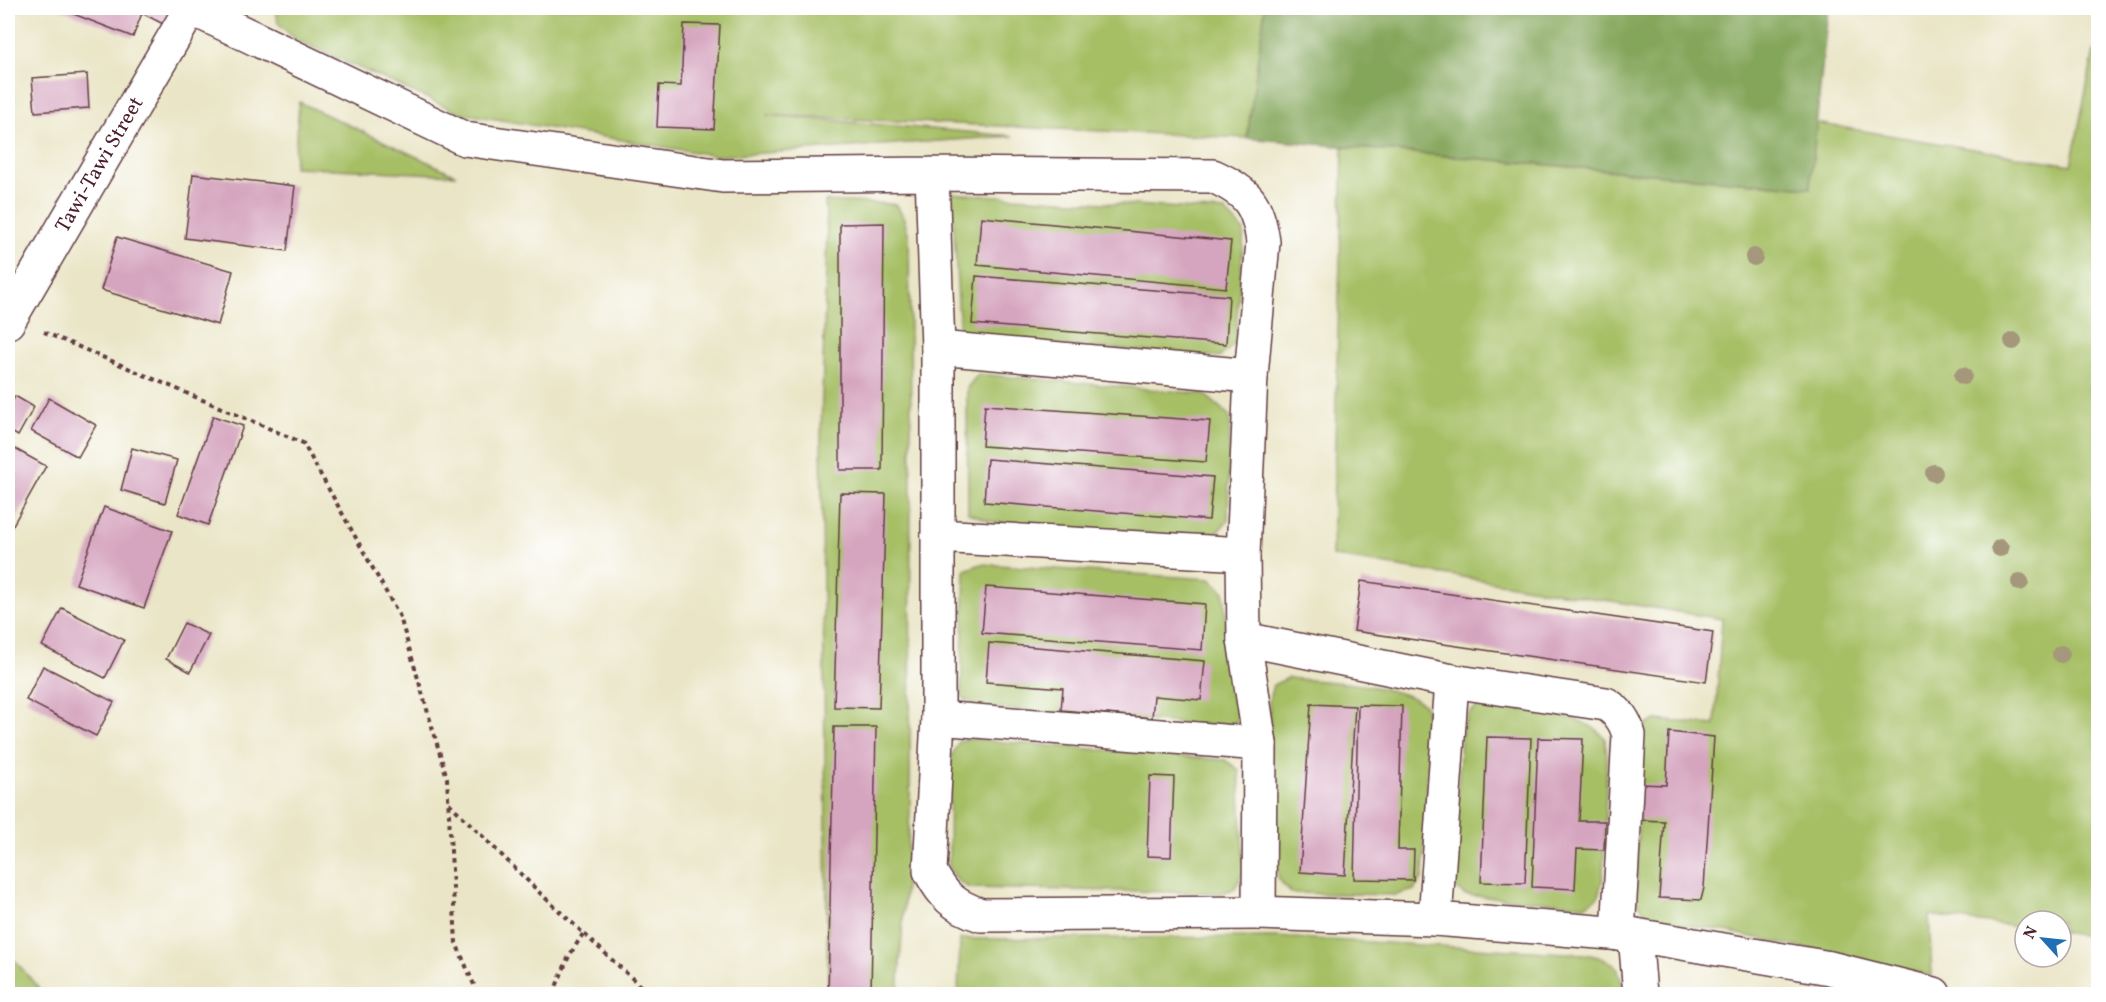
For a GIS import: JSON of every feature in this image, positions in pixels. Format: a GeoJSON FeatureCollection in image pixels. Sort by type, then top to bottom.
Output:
{"type":"FeatureCollection","features":[{"type":"Feature","properties":{"kind":"street"},"geometry":{"type":"LineString","coordinates":[[191,8],[465,140],[723,176],[932,174],[1213,177],[1234,186],[1252,201],[1260,220],[1263,242],[1251,376],[1243,554],[1244,639],[1260,744],[1259,913]]}},
{"type":"Feature","properties":{"kind":"street","name":"Tawi-Tawi Street"},"geometry":{"type":"LineString","coordinates":[[9,319],[191,8]]}},
{"type":"Feature","properties":{"kind":"street"},"geometry":{"type":"LineString","coordinates":[[932,174],[938,348],[938,718],[930,871],[938,887],[950,900],[965,910],[981,915],[1259,913],[1435,919],[1627,935],[1831,981],[1934,994]]}},
{"type":"Feature","properties":{"kind":"street"},"geometry":{"type":"LineString","coordinates":[[938,348],[1251,376]]}},
{"type":"Feature","properties":{"kind":"street"},"geometry":{"type":"LineString","coordinates":[[938,536],[1243,554]]}},
{"type":"Feature","properties":{"kind":"street"},"geometry":{"type":"LineString","coordinates":[[1244,639],[1452,681],[1606,704],[1621,717],[1629,735],[1627,935],[1640,994]]}},
{"type":"Feature","properties":{"kind":"street"},"geometry":{"type":"LineString","coordinates":[[1435,919],[1452,681]]}},
{"type":"Feature","properties":{"kind":"street"},"geometry":{"type":"LineString","coordinates":[[938,718],[1260,744]]}},
{"type":"Feature","properties":{"kind":"path"},"geometry":{"type":"LineString","coordinates":[[9,319],[303,443],[400,617],[447,778],[456,943],[477,994]]}},
{"type":"Feature","properties":{"kind":"path"},"geometry":{"type":"LineString","coordinates":[[448,802],[583,934],[649,994]]}},
{"type":"Feature","properties":{"kind":"path"},"geometry":{"type":"LineString","coordinates":[[553,994],[569,956],[583,934]]}},
{"type":"Feature","properties":{"kind":"green space"},"geometry":{"type":"Polygon","coordinates":[[[276,8],[1265,8],[1247,138],[766,115],[1013,136],[718,156],[460,113],[295,39],[278,23],[276,8]]]}},
{"type":"Feature","properties":{"kind":"green space"},"geometry":{"type":"Polygon","coordinates":[[[1265,8],[1828,8],[1810,188],[1247,138],[1265,8]]]}},
{"type":"Feature","properties":{"kind":"green space"},"geometry":{"type":"Polygon","coordinates":[[[2094,51],[2098,51],[2098,937],[2073,934],[2073,909],[2013,909],[2013,926],[1929,915],[1932,976],[1725,931],[1668,922],[1647,914],[1636,900],[1640,747],[1644,726],[1656,720],[1715,725],[1722,619],[1332,556],[1343,147],[1809,188],[1816,123],[2071,165],[2094,51]]]}},
{"type":"Feature","properties":{"kind":"green space"},"geometry":{"type":"Polygon","coordinates":[[[299,102],[456,175],[294,167],[299,102]]]}},
{"type":"Feature","properties":{"kind":"green space"},"geometry":{"type":"Polygon","coordinates":[[[952,193],[1225,211],[1244,231],[1235,344],[1220,357],[960,338],[952,193]]]}},
{"type":"Feature","properties":{"kind":"green space"},"geometry":{"type":"Polygon","coordinates":[[[825,201],[895,204],[903,216],[909,236],[910,812],[898,994],[828,994],[821,432],[827,233],[825,201]]]}},
{"type":"Feature","properties":{"kind":"green space"},"geometry":{"type":"Polygon","coordinates":[[[978,374],[1204,394],[1230,416],[1228,521],[1211,538],[994,522],[968,513],[967,388],[978,374]]]}},
{"type":"Feature","properties":{"kind":"green space"},"geometry":{"type":"Polygon","coordinates":[[[981,564],[1210,579],[1224,592],[1228,646],[1240,715],[1232,727],[976,707],[961,696],[965,570],[981,564]]]}},
{"type":"Feature","properties":{"kind":"green space"},"geometry":{"type":"Polygon","coordinates":[[[1288,678],[1377,687],[1394,691],[1424,704],[1430,728],[1423,877],[1414,890],[1396,895],[1291,893],[1279,880],[1274,854],[1269,700],[1273,685],[1288,678]]]}},
{"type":"Feature","properties":{"kind":"green space"},"geometry":{"type":"Polygon","coordinates":[[[1478,707],[1566,717],[1590,726],[1605,738],[1607,757],[1603,877],[1598,897],[1586,905],[1464,895],[1453,885],[1461,736],[1468,714],[1478,707]]]}},
{"type":"Feature","properties":{"kind":"green space"},"geometry":{"type":"Polygon","coordinates":[[[969,739],[1225,760],[1239,770],[1244,872],[1234,889],[1221,893],[969,888],[958,881],[949,866],[950,760],[959,741],[969,739]]]}},
{"type":"Feature","properties":{"kind":"green space"},"geometry":{"type":"Polygon","coordinates":[[[1275,937],[1584,954],[1602,958],[1614,965],[1620,976],[1624,994],[958,994],[960,939],[1275,937]]]}},
{"type":"Feature","properties":{"kind":"green space"},"geometry":{"type":"Polygon","coordinates":[[[8,953],[44,994],[8,994],[8,953]]]}},
{"type":"Feature","properties":{"kind":"building"},"geometry":{"type":"Polygon","coordinates":[[[58,8],[179,8],[167,26],[142,13],[133,37],[58,8]]]}},
{"type":"Feature","properties":{"kind":"building"},"geometry":{"type":"Polygon","coordinates":[[[684,24],[720,25],[714,129],[657,127],[659,85],[681,86],[684,24]]]}},
{"type":"Feature","properties":{"kind":"building"},"geometry":{"type":"Polygon","coordinates":[[[87,74],[89,108],[35,112],[32,78],[87,74]]]}},
{"type":"Feature","properties":{"kind":"building"},"geometry":{"type":"Polygon","coordinates":[[[193,174],[295,186],[287,251],[185,238],[193,174]]]}},
{"type":"Feature","properties":{"kind":"building"},"geometry":{"type":"Polygon","coordinates":[[[981,217],[1231,241],[1226,288],[977,265],[981,217]]]}},
{"type":"Feature","properties":{"kind":"building"},"geometry":{"type":"Polygon","coordinates":[[[884,223],[882,470],[840,470],[840,224],[884,223]]]}},
{"type":"Feature","properties":{"kind":"building"},"geometry":{"type":"Polygon","coordinates":[[[117,237],[233,271],[218,325],[101,290],[117,237]]]}},
{"type":"Feature","properties":{"kind":"building"},"geometry":{"type":"Polygon","coordinates":[[[976,276],[1229,296],[1226,344],[972,324],[976,276]]]}},
{"type":"Feature","properties":{"kind":"building"},"geometry":{"type":"Polygon","coordinates":[[[15,396],[34,407],[18,436],[8,430],[8,410],[15,396]]]}},
{"type":"Feature","properties":{"kind":"building"},"geometry":{"type":"Polygon","coordinates":[[[49,398],[96,425],[78,457],[31,431],[49,398]]]}},
{"type":"Feature","properties":{"kind":"building"},"geometry":{"type":"Polygon","coordinates":[[[985,405],[1210,421],[1206,462],[982,446],[985,405]]]}},
{"type":"Feature","properties":{"kind":"building"},"geometry":{"type":"Polygon","coordinates":[[[213,416],[243,426],[208,525],[178,514],[213,416]]]}},
{"type":"Feature","properties":{"kind":"building"},"geometry":{"type":"Polygon","coordinates":[[[8,445],[46,466],[9,532],[8,531],[8,445]]]}},
{"type":"Feature","properties":{"kind":"building"},"geometry":{"type":"Polygon","coordinates":[[[132,448],[177,460],[165,503],[121,490],[132,448]]]}},
{"type":"Feature","properties":{"kind":"building"},"geometry":{"type":"Polygon","coordinates":[[[987,459],[1213,477],[1209,520],[984,502],[987,459]]]}},
{"type":"Feature","properties":{"kind":"building"},"geometry":{"type":"Polygon","coordinates":[[[840,493],[886,494],[879,708],[834,707],[840,493]]]}},
{"type":"Feature","properties":{"kind":"building"},"geometry":{"type":"Polygon","coordinates":[[[104,507],[172,531],[144,608],[76,584],[104,507]]]}},
{"type":"Feature","properties":{"kind":"building"},"geometry":{"type":"Polygon","coordinates":[[[1361,581],[1713,632],[1706,682],[1354,631],[1361,581]]]}},
{"type":"Feature","properties":{"kind":"building"},"geometry":{"type":"Polygon","coordinates":[[[986,587],[1205,604],[1202,650],[982,633],[986,587]]]}},
{"type":"Feature","properties":{"kind":"building"},"geometry":{"type":"Polygon","coordinates":[[[62,608],[124,640],[105,678],[42,646],[62,608]]]}},
{"type":"Feature","properties":{"kind":"building"},"geometry":{"type":"Polygon","coordinates":[[[184,623],[209,635],[190,672],[166,659],[184,623]]]}},
{"type":"Feature","properties":{"kind":"building"},"geometry":{"type":"Polygon","coordinates":[[[989,643],[1205,661],[1201,700],[1154,696],[1152,718],[1061,710],[1063,688],[986,682],[989,643]]]}},
{"type":"Feature","properties":{"kind":"building"},"geometry":{"type":"Polygon","coordinates":[[[43,666],[114,702],[96,736],[26,700],[43,666]]]}},
{"type":"Feature","properties":{"kind":"building"},"geometry":{"type":"Polygon","coordinates":[[[1311,704],[1355,706],[1345,875],[1300,872],[1311,704]]]}},
{"type":"Feature","properties":{"kind":"building"},"geometry":{"type":"Polygon","coordinates":[[[1358,705],[1402,706],[1398,850],[1414,850],[1413,880],[1354,879],[1358,705]]]}},
{"type":"Feature","properties":{"kind":"building"},"geometry":{"type":"Polygon","coordinates":[[[834,727],[876,727],[871,994],[828,994],[834,727]]]}},
{"type":"Feature","properties":{"kind":"building"},"geometry":{"type":"Polygon","coordinates":[[[1669,732],[1714,737],[1704,888],[1701,900],[1659,898],[1664,821],[1639,820],[1641,784],[1666,785],[1669,732]]]}},
{"type":"Feature","properties":{"kind":"building"},"geometry":{"type":"Polygon","coordinates":[[[1487,737],[1531,738],[1525,883],[1481,882],[1487,737]]]}},
{"type":"Feature","properties":{"kind":"building"},"geometry":{"type":"Polygon","coordinates":[[[1538,738],[1583,739],[1579,821],[1605,821],[1604,850],[1577,849],[1575,889],[1532,887],[1538,738]]]}},
{"type":"Feature","properties":{"kind":"building"},"geometry":{"type":"Polygon","coordinates":[[[1150,776],[1174,777],[1171,857],[1147,856],[1150,776]]]}}]}
